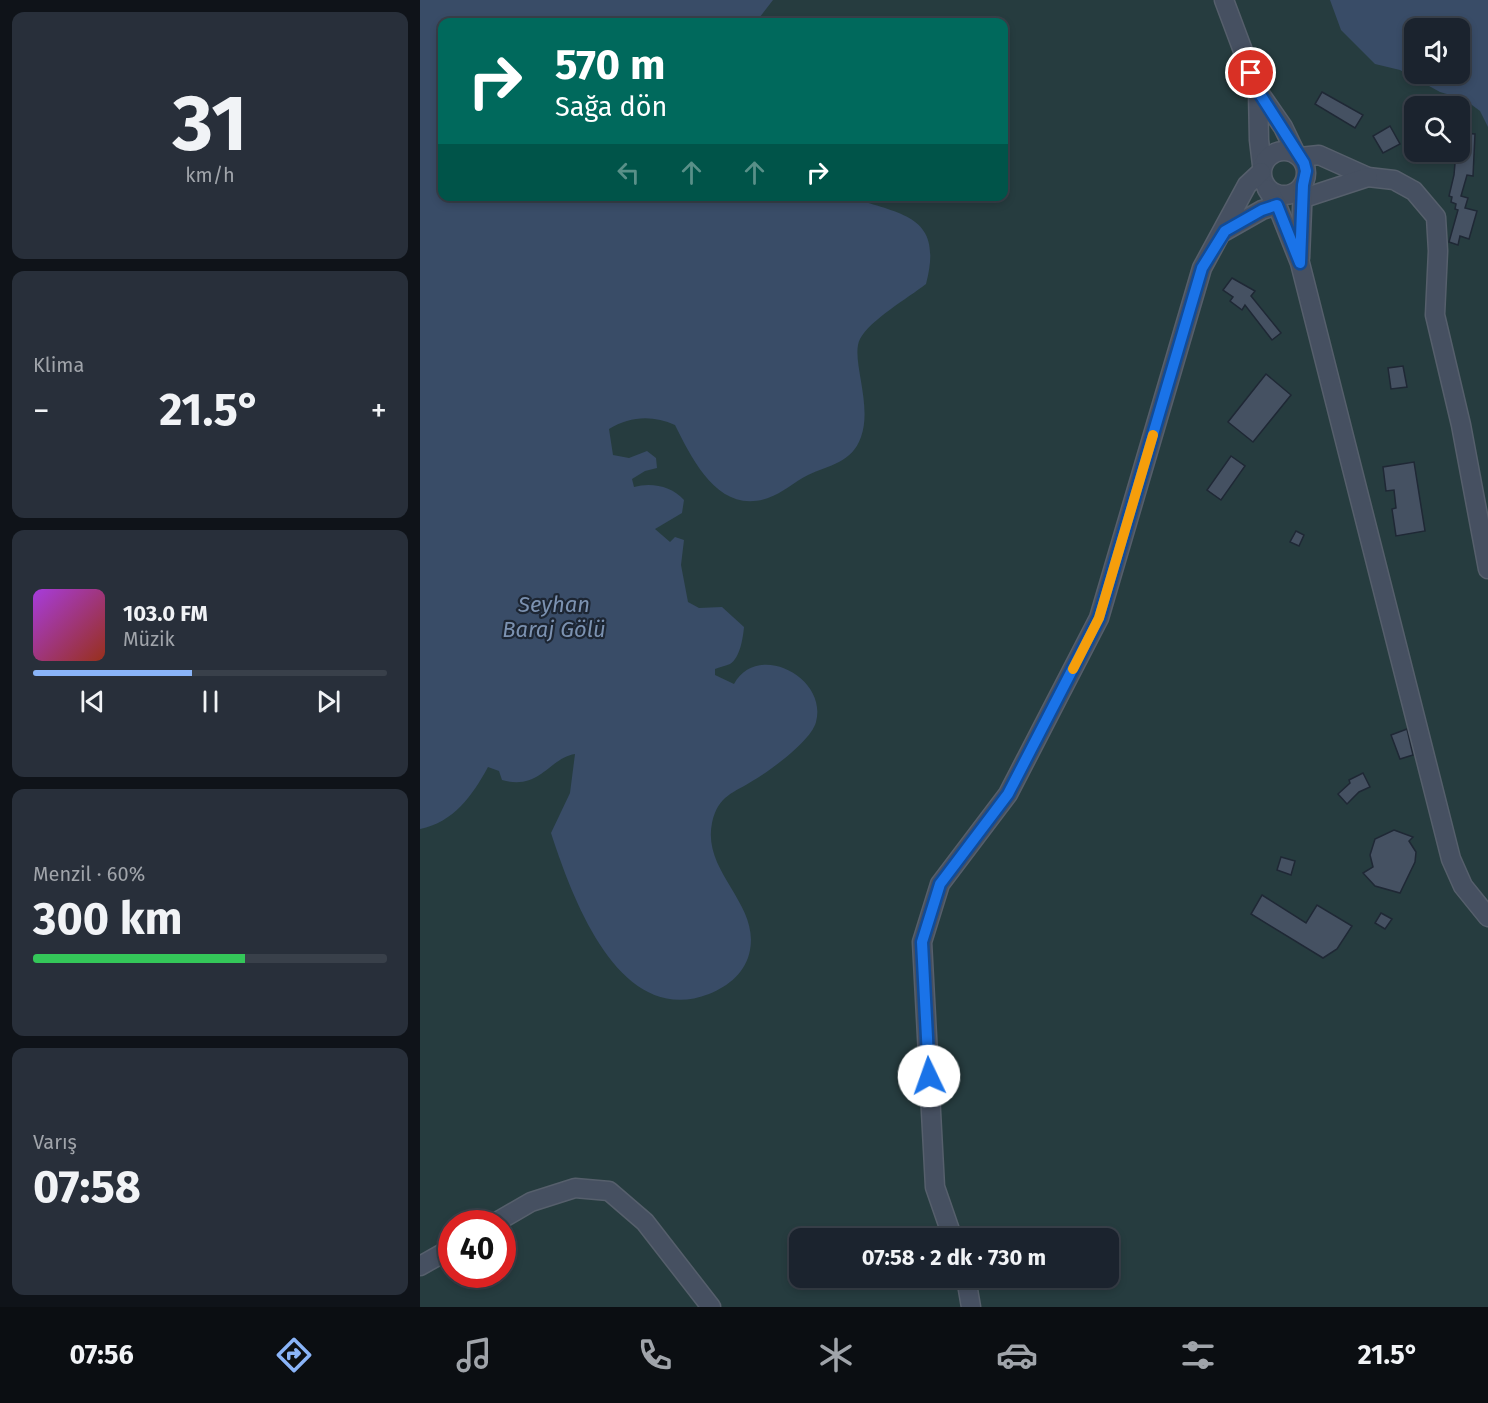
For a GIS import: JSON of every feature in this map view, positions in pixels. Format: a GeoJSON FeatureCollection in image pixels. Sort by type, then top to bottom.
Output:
{"type":"FeatureCollection","features":[{"type":"Feature","properties":{"kind":"main road"},"geometry":{"type":"LineString","coordinates":[[1224,0],[1258,91],[1283,127],[1306,171],[1300,263]]}},
{"type":"Feature","properties":{"kind":"main road"},"geometry":{"type":"LineString","coordinates":[[1258,91],[1259,140],[1264,175],[1300,263],[1451,859],[1463,886],[1488,917]]}},
{"type":"Feature","properties":{"kind":"main road"},"geometry":{"type":"LineString","coordinates":[[1368,177],[1290,195],[1274,194],[1264,175],[1267,158],[1281,150],[1298,156],[1319,155],[1368,177],[1394,180],[1414,191],[1436,217],[1438,251],[1435,315],[1461,425],[1488,569]]}},
{"type":"Feature","properties":{"kind":"main road"},"geometry":{"type":"LineString","coordinates":[[949,1228],[935,1187],[922,942],[940,884],[1008,794],[1099,618],[1202,268],[1225,231],[1247,185],[1264,175]]}},
{"type":"Feature","properties":{"kind":"main road"},"geometry":{"type":"LineString","coordinates":[[1225,231],[1262,210],[1277,205]]}},
{"type":"Feature","properties":{"kind":"main road"},"geometry":{"type":"LineString","coordinates":[[516,1211],[531,1202],[575,1188],[609,1191],[645,1222],[711,1307]]}},
{"type":"Feature","properties":{"kind":"main road"},"geometry":{"type":"LineString","coordinates":[[420,1266],[438,1256]]}},
{"type":"Feature","properties":{"kind":"main road"},"geometry":{"type":"LineString","coordinates":[[968,1288],[971,1307]]}},
{"type":"Feature","properties":{"kind":"green space"},"geometry":{"type":"Polygon","coordinates":[[[420,0],[1488,0],[1488,1307],[420,1307],[420,0]]]}},
{"type":"Feature","properties":{"kind":"water","name":"Seyhan Baraj Gölü"},"geometry":{"type":"Polygon","coordinates":[[[420,0],[773,0],[759,18],[438,18],[438,201],[862,201],[902,214],[914,221],[924,231],[929,244],[930,261],[926,284],[872,324],[860,339],[858,358],[865,410],[864,424],[857,446],[846,458],[808,475],[773,496],[751,501],[735,499],[722,492],[710,481],[690,454],[675,425],[642,418],[625,421],[609,429],[613,455],[629,458],[647,451],[656,458],[657,468],[645,471],[632,479],[634,487],[661,486],[674,491],[684,500],[682,513],[655,529],[670,542],[675,537],[684,540],[681,565],[688,602],[699,608],[722,607],[744,627],[739,653],[730,664],[715,669],[715,675],[734,684],[745,671],[758,665],[773,665],[788,670],[801,679],[811,691],[817,706],[816,722],[807,738],[770,769],[728,796],[718,806],[712,823],[711,841],[715,857],[739,902],[751,933],[748,958],[736,977],[723,987],[709,994],[677,1000],[649,993],[625,975],[604,951],[586,921],[572,890],[551,833],[570,793],[575,754],[558,761],[535,778],[526,781],[502,780],[499,771],[488,767],[461,806],[443,820],[420,829],[420,0]]]}},
{"type":"Feature","properties":{"kind":"water"},"geometry":{"type":"Polygon","coordinates":[[[1330,0],[1488,0],[1488,127],[1480,111],[1470,104],[1470,96],[1454,96],[1425,84],[1470,84],[1470,18],[1404,18],[1404,72],[1375,64],[1341,30],[1330,0]]]}},
{"type":"Feature","properties":{"kind":"building"},"geometry":{"type":"Polygon","coordinates":[[[1322,92],[1363,115],[1355,128],[1315,104],[1322,92]]]}},
{"type":"Feature","properties":{"kind":"building"},"geometry":{"type":"Polygon","coordinates":[[[1390,126],[1400,144],[1383,153],[1373,136],[1390,126]]]}},
{"type":"Feature","properties":{"kind":"building"},"geometry":{"type":"Polygon","coordinates":[[[1470,134],[1475,134],[1473,176],[1467,175],[1461,196],[1468,198],[1465,208],[1477,211],[1469,239],[1460,236],[1458,245],[1449,242],[1458,210],[1455,209],[1456,204],[1451,202],[1452,197],[1449,196],[1455,162],[1470,162],[1470,134]]]}},
{"type":"Feature","properties":{"kind":"building"},"geometry":{"type":"Polygon","coordinates":[[[1232,278],[1255,291],[1251,296],[1281,333],[1272,340],[1245,305],[1242,310],[1230,301],[1233,297],[1223,290],[1232,278]]]}},
{"type":"Feature","properties":{"kind":"building"},"geometry":{"type":"Polygon","coordinates":[[[1403,366],[1407,387],[1391,389],[1388,368],[1403,366]]]}},
{"type":"Feature","properties":{"kind":"building"},"geometry":{"type":"Polygon","coordinates":[[[1266,374],[1291,395],[1253,442],[1228,422],[1266,374]]]}},
{"type":"Feature","properties":{"kind":"building"},"geometry":{"type":"Polygon","coordinates":[[[1231,456],[1245,466],[1221,500],[1207,490],[1231,456]]]}},
{"type":"Feature","properties":{"kind":"building"},"geometry":{"type":"Polygon","coordinates":[[[1414,462],[1425,531],[1396,536],[1392,509],[1396,508],[1394,490],[1386,491],[1383,467],[1414,462]]]}},
{"type":"Feature","properties":{"kind":"building"},"geometry":{"type":"Polygon","coordinates":[[[1296,531],[1304,535],[1299,546],[1290,542],[1296,531]]]}},
{"type":"Feature","properties":{"kind":"building"},"geometry":{"type":"Polygon","coordinates":[[[1407,729],[1413,755],[1400,759],[1391,735],[1407,729]]]}},
{"type":"Feature","properties":{"kind":"building"},"geometry":{"type":"Polygon","coordinates":[[[1363,773],[1370,787],[1359,792],[1347,804],[1338,794],[1350,783],[1349,780],[1363,773]]]}},
{"type":"Feature","properties":{"kind":"building"},"geometry":{"type":"Polygon","coordinates":[[[1394,830],[1413,837],[1409,841],[1416,852],[1415,862],[1400,893],[1375,886],[1363,873],[1373,867],[1370,855],[1375,839],[1394,830]]]}},
{"type":"Feature","properties":{"kind":"building"},"geometry":{"type":"Polygon","coordinates":[[[1281,857],[1295,861],[1291,875],[1277,870],[1281,857]]]}},
{"type":"Feature","properties":{"kind":"building"},"geometry":{"type":"Polygon","coordinates":[[[1262,895],[1306,923],[1317,905],[1352,926],[1337,949],[1323,958],[1251,914],[1262,895]]]}},
{"type":"Feature","properties":{"kind":"building"},"geometry":{"type":"Polygon","coordinates":[[[1381,913],[1392,919],[1385,929],[1375,923],[1381,913]]]}},
{"type":"Feature","properties":{"kind":"slow traffic"},"geometry":{"type":"LineString","coordinates":[[1073,669],[1099,618],[1153,435]]}},
{"type":"Feature","properties":{"kind":"route"},"geometry":{"type":"LineString","coordinates":[[929,1076],[922,942],[940,884],[1008,794],[1099,618],[1202,268],[1225,231],[1262,210],[1277,205],[1300,263],[1303,185],[1306,178],[1304,163],[1296,154],[1283,127],[1258,91],[1251,73]]}}]}
